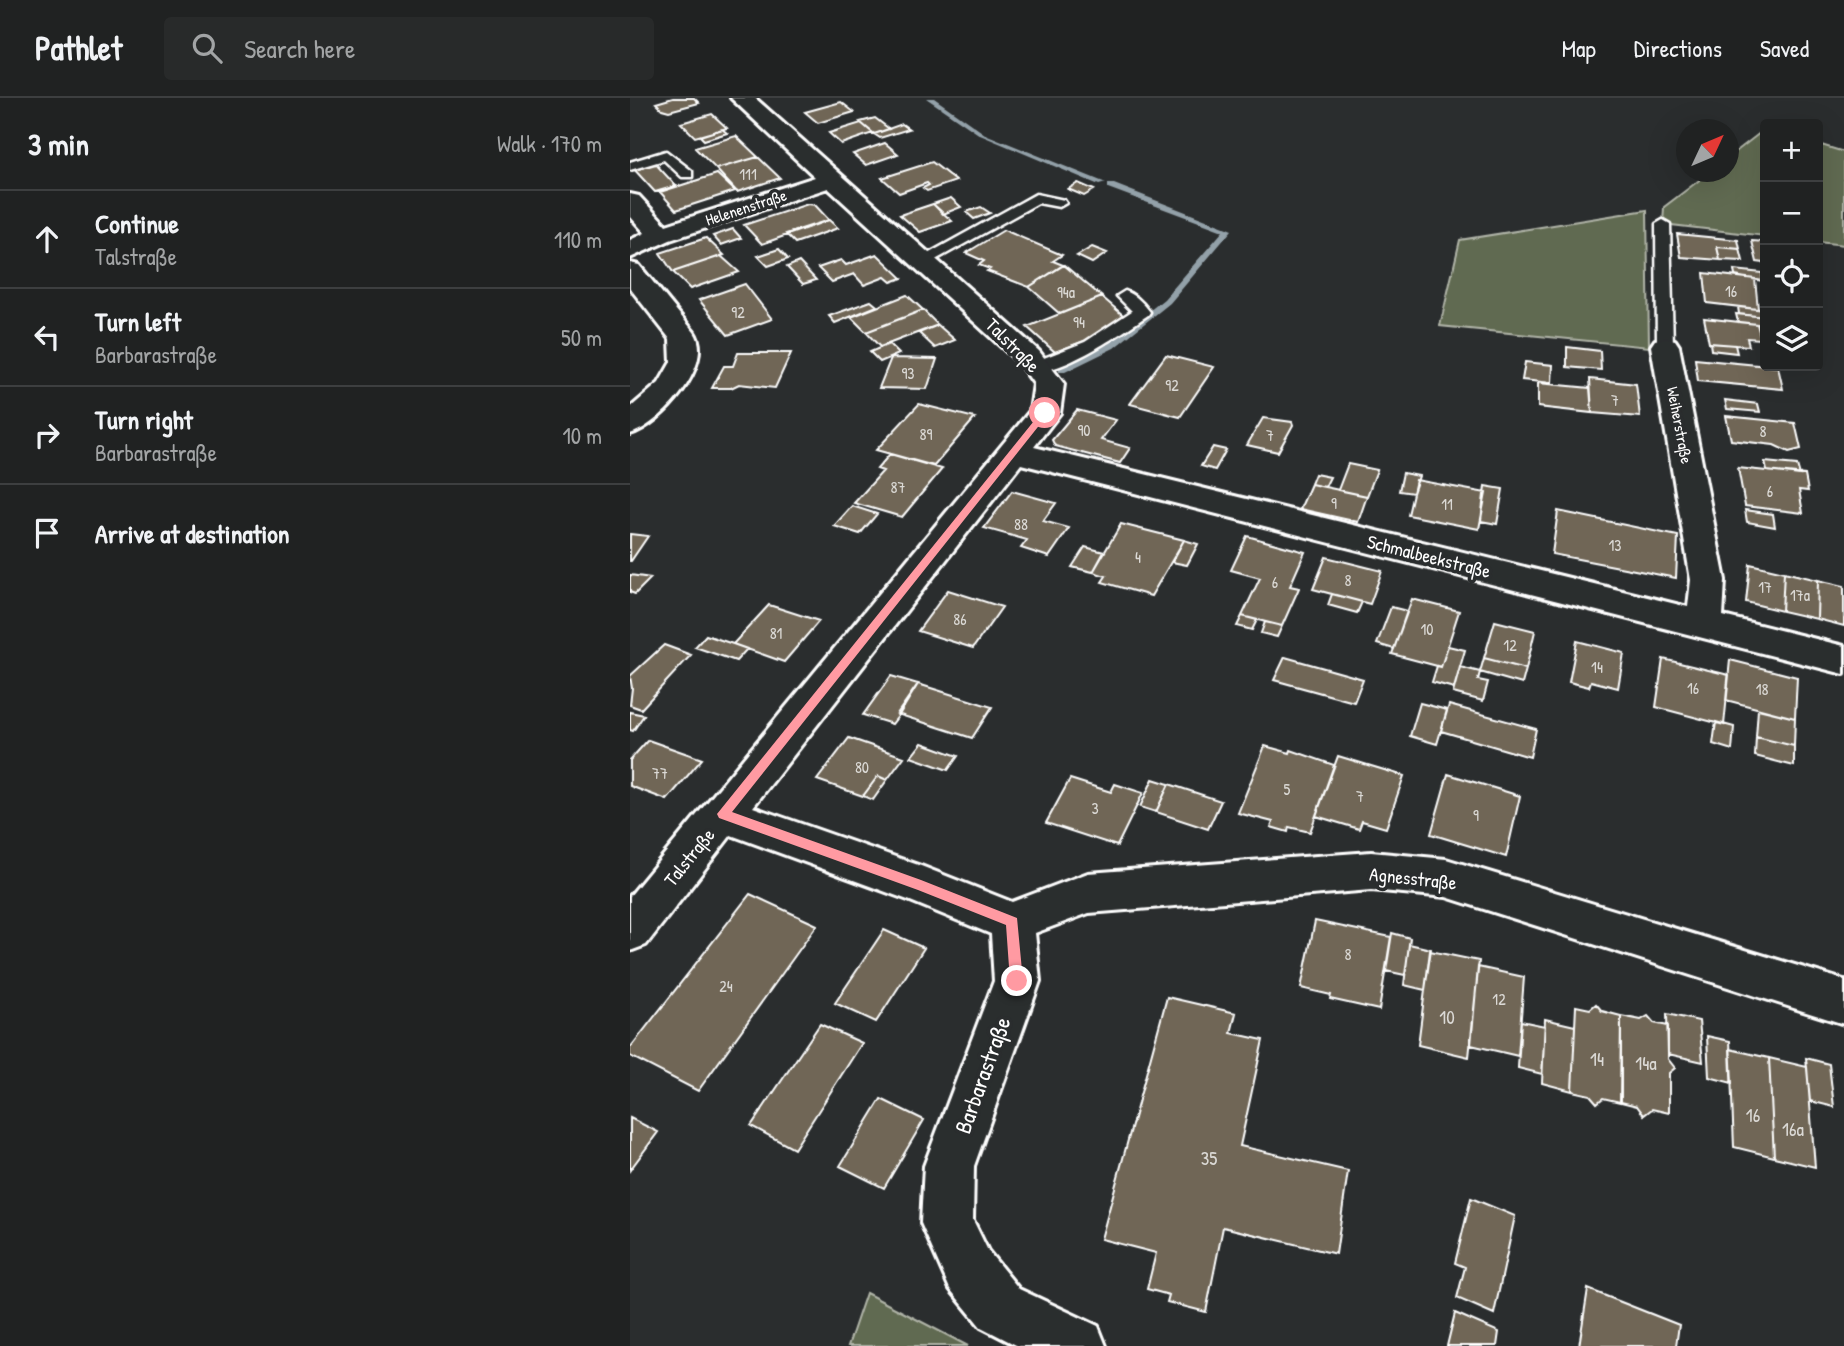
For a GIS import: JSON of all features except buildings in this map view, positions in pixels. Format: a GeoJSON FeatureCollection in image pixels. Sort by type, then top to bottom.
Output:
{"type":"FeatureCollection","features":[{"type":"Feature","properties":{"kind":"street","name":"Talstraße"},"geometry":{"type":"LineString","coordinates":[[630,930],[1045,413],[1049,384],[1029,357],[742,98]]}},
{"type":"Feature","properties":{"kind":"street","name":"Helenenstraße"},"geometry":{"type":"LineString","coordinates":[[630,250],[661,235],[832,179]]}},
{"type":"Feature","properties":{"kind":"street"},"geometry":{"type":"LineString","coordinates":[[630,201],[661,235]]}},
{"type":"Feature","properties":{"kind":"street"},"geometry":{"type":"LineString","coordinates":[[630,271],[684,338],[685,362],[670,388],[630,424]]}},
{"type":"Feature","properties":{"kind":"street","name":"Weiherstraße"},"geometry":{"type":"LineString","coordinates":[[1665,346],[1709,580],[1704,625]]}},
{"type":"Feature","properties":{"kind":"street","name":"Schmalbeekstraße"},"geometry":{"type":"LineString","coordinates":[[1015,452],[1844,660]]}},
{"type":"Feature","properties":{"kind":"street"},"geometry":{"type":"LineString","coordinates":[[723,814],[1012,922]]}},
{"type":"Feature","properties":{"kind":"street","name":"Agnesstraße"},"geometry":{"type":"LineString","coordinates":[[1012,922],[1088,893],[1371,871],[1459,882],[1844,1002]]}},
{"type":"Feature","properties":{"kind":"street","name":"Barbarastraße"},"geometry":{"type":"LineString","coordinates":[[1012,922],[1017,981],[949,1166],[947,1223],[969,1270],[1000,1308],[1078,1346]]}},
{"type":"Feature","properties":{"kind":"lane"},"geometry":{"type":"LineString","coordinates":[[630,166],[666,155],[687,174]]}},
{"type":"Feature","properties":{"kind":"lane"},"geometry":{"type":"LineString","coordinates":[[923,261],[1036,198],[1059,203]]}},
{"type":"Feature","properties":{"kind":"lane","name":"Weiherstraße"},"geometry":{"type":"LineString","coordinates":[[1663,224],[1665,346]]}},
{"type":"Feature","properties":{"kind":"lane"},"geometry":{"type":"LineString","coordinates":[[1037,367],[1091,346],[1142,312],[1125,296]]}},
{"type":"Feature","properties":{"kind":"green space"},"geometry":{"type":"Polygon","coordinates":[[[1760,133],[1760,235],[1663,224],[1664,207],[1697,182],[1739,182],[1739,149],[1760,133]]]}},
{"type":"Feature","properties":{"kind":"green space"},"geometry":{"type":"Polygon","coordinates":[[[1823,146],[1844,152],[1844,245],[1823,243],[1823,146]]]}},
{"type":"Feature","properties":{"kind":"green space"},"geometry":{"type":"Polygon","coordinates":[[[1647,210],[1649,347],[1440,326],[1460,240],[1647,210]]]}},
{"type":"Feature","properties":{"kind":"green space"},"geometry":{"type":"Polygon","coordinates":[[[866,1293],[968,1346],[848,1346],[866,1293]]]}},
{"type":"Feature","properties":{"kind":"waterway"},"geometry":{"type":"LineString","coordinates":[[929,98],[982,134]]}},
{"type":"Feature","properties":{"kind":"waterway"},"geometry":{"type":"LineString","coordinates":[[987,136],[1102,183]]}},
{"type":"Feature","properties":{"kind":"waterway"},"geometry":{"type":"LineString","coordinates":[[1062,370],[1111,346],[1167,301],[1228,230],[1111,186]]}},
{"type":"Feature","properties":{"kind":"route"},"geometry":{"type":"LineString","coordinates":[[1017,981],[1012,922],[723,814],[1045,413]]}}]}
